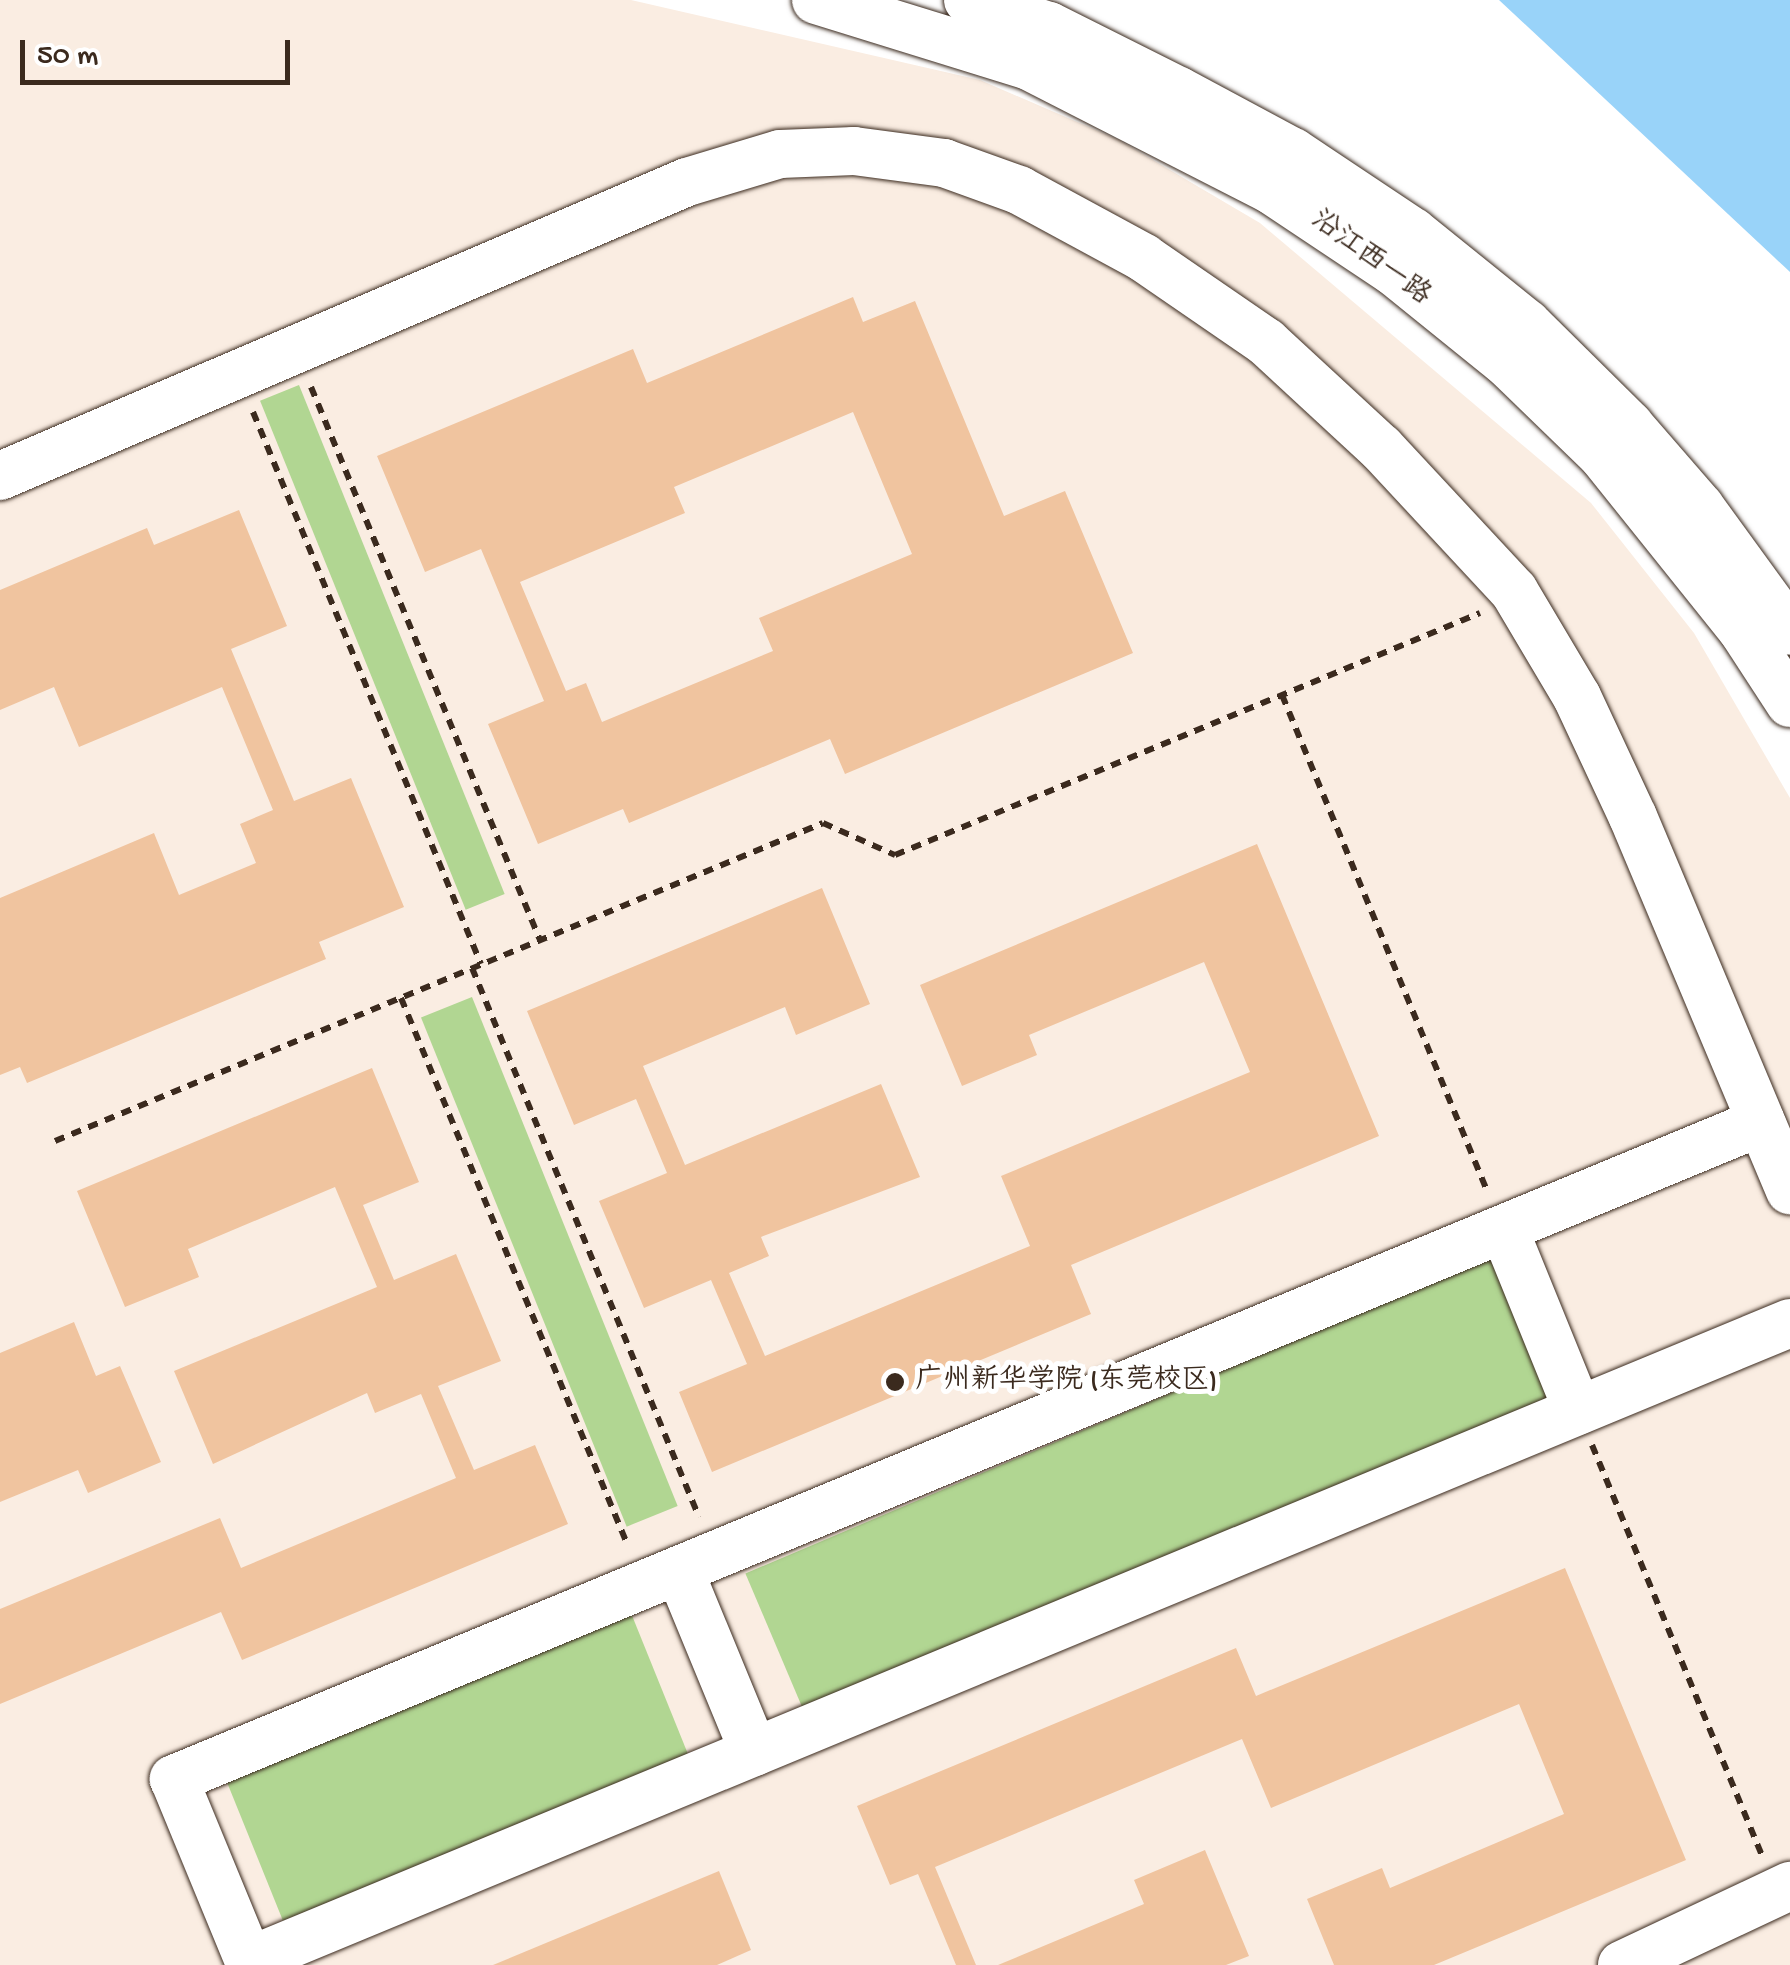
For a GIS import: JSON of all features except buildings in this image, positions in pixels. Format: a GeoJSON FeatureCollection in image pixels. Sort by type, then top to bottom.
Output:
{"type":"FeatureCollection","features":[{"type":"Feature","properties":{"kind":"street","name":"沿江西一路"},"geometry":{"type":"LineString","coordinates":[[816,0],[1029,66],[1273,191],[1392,272],[1507,364],[1602,455],[1743,630],[1790,703]]}},
{"type":"Feature","properties":{"kind":"street","name":"沿江西一路"},"geometry":{"type":"LineString","coordinates":[[968,0],[1049,26],[1180,90],[1293,152],[1413,232],[1527,324],[1629,424],[1700,507],[1790,632]]}},
{"type":"Feature","properties":{"kind":"street"},"geometry":{"type":"LineString","coordinates":[[0,476],[686,182],[780,154],[854,151],[944,162],[1019,190],[1144,258],[1266,342],[1381,448],[1518,597],[1577,697],[1790,1190]]}},
{"type":"Feature","properties":{"kind":"street"},"geometry":{"type":"LineString","coordinates":[[1761,1122],[174,1779],[250,1961],[1790,1323]]}},
{"type":"Feature","properties":{"kind":"street"},"geometry":{"type":"LineString","coordinates":[[1504,1229],[1578,1411]]}},
{"type":"Feature","properties":{"kind":"street"},"geometry":{"type":"LineString","coordinates":[[679,1570],[754,1752]]}},
{"type":"Feature","properties":{"kind":"street"},"geometry":{"type":"LineString","coordinates":[[1622,1965],[1784,1889]]}},
{"type":"Feature","properties":{"kind":"path"},"geometry":{"type":"LineString","coordinates":[[296,349],[540,940]]}},
{"type":"Feature","properties":{"kind":"path"},"geometry":{"type":"LineString","coordinates":[[237,374],[481,964]]}},
{"type":"Feature","properties":{"kind":"path"},"geometry":{"type":"LineString","coordinates":[[55,1141],[823,823],[895,855],[1518,597]]}},
{"type":"Feature","properties":{"kind":"path"},"geometry":{"type":"LineString","coordinates":[[1282,695],[1504,1229]]}},
{"type":"Feature","properties":{"kind":"path"},"geometry":{"type":"LineString","coordinates":[[472,968],[679,1570]]}},
{"type":"Feature","properties":{"kind":"path"},"geometry":{"type":"LineString","coordinates":[[400,998],[679,1570]]}},
{"type":"Feature","properties":{"kind":"path"},"geometry":{"type":"LineString","coordinates":[[1578,1411],[1784,1889]]}},
{"type":"Feature","properties":{"kind":"shaded area","name":"广州新华学院 (东莞校区)"},"geometry":{"type":"Polygon","coordinates":[[[0,0],[631,0],[980,80],[1119,140],[1260,223],[1591,503],[1694,633],[1790,798],[1790,1965],[0,1965],[0,0]]]}},
{"type":"Feature","properties":{"kind":"green space"},"geometry":{"type":"Polygon","coordinates":[[[299,385],[505,894],[466,910],[260,401],[299,385]]]}},
{"type":"Feature","properties":{"kind":"green space"},"geometry":{"type":"Polygon","coordinates":[[[472,997],[678,1506],[627,1527],[421,1018],[472,997]]]}},
{"type":"Feature","properties":{"kind":"green space"},"geometry":{"type":"Polygon","coordinates":[[[1491,1257],[1551,1399],[806,1715],[745,1573],[1491,1257]]]}},
{"type":"Feature","properties":{"kind":"green space"},"geometry":{"type":"Polygon","coordinates":[[[631,1613],[689,1757],[283,1921],[225,1777],[631,1613]]]}},
{"type":"Feature","properties":{"kind":"water"},"geometry":{"type":"Polygon","coordinates":[[[1499,0],[1790,0],[1790,272],[1499,0]]]}},
{"type":"Feature","properties":{"kind":"place","name":"广州新华学院 (东莞校区)"},"geometry":{"type":"Point","coordinates":[895,1382]}}]}
